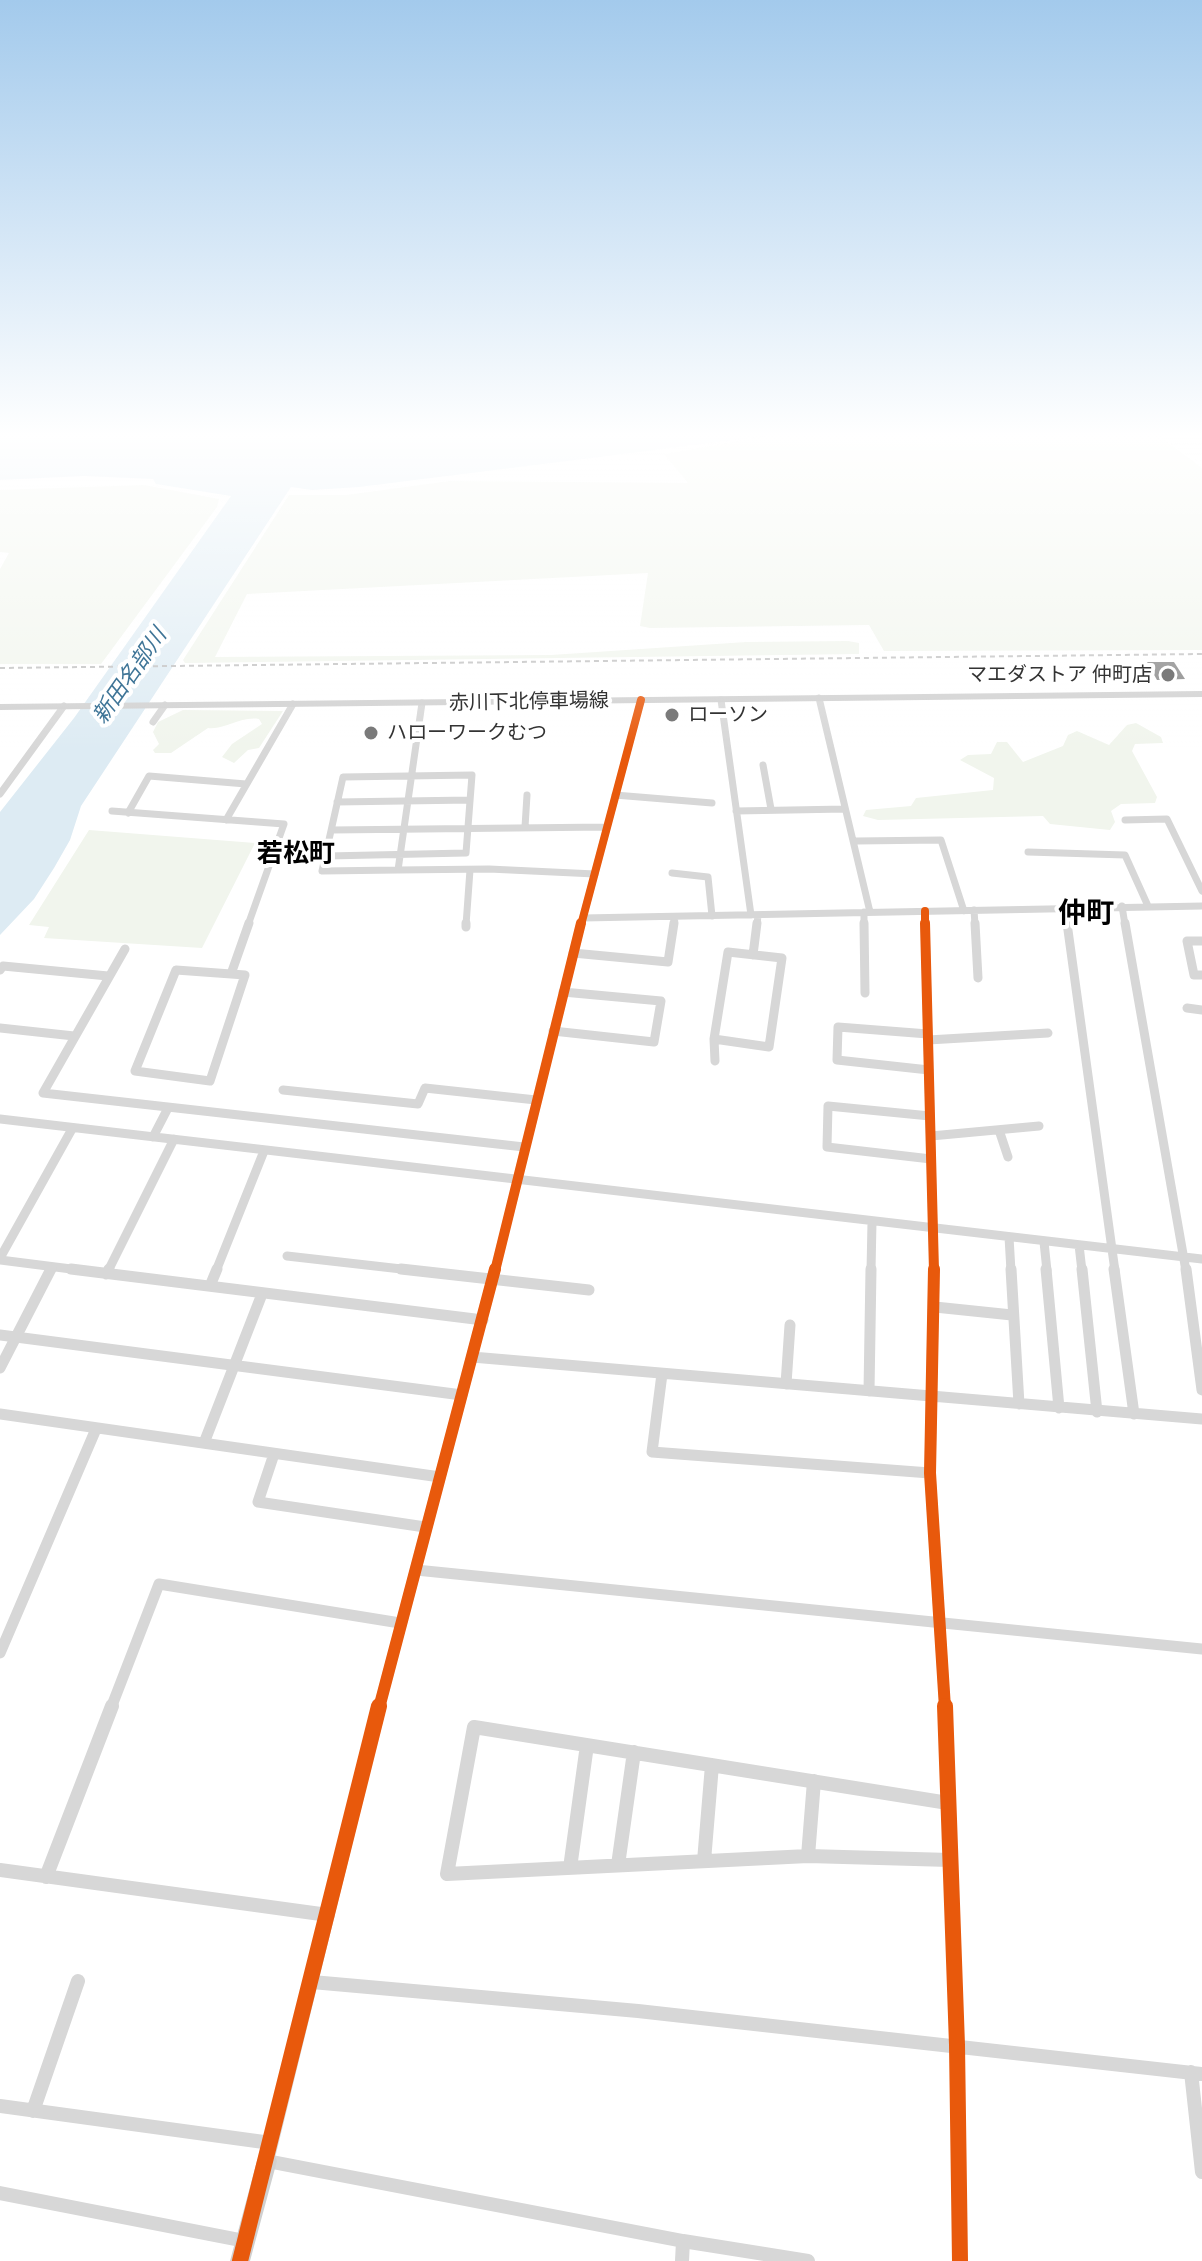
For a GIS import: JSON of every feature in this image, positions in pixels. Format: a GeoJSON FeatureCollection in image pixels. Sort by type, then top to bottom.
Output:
{"type":"FeatureCollection","features":[{"type":"Feature","properties":{"kind":"main road","name":"赤川下北停車場線"},"geometry":{"type":"LineString","coordinates":[[0,707],[1202,694]]}},
{"type":"Feature","properties":{"kind":"main road"},"geometry":{"type":"LineString","coordinates":[[243,2251],[269,2152]]}},
{"type":"Feature","properties":{"kind":"street"},"geometry":{"type":"LineString","coordinates":[[819,698],[845,809],[856,841],[867,912],[865,993]]}},
{"type":"Feature","properties":{"kind":"street"},"geometry":{"type":"LineString","coordinates":[[269,2152],[400,1623],[483,1320],[553,1031],[641,700]]}},
{"type":"Feature","properties":{"kind":"street"},"geometry":{"type":"LineString","coordinates":[[721,700],[754,915],[753,955]]}},
{"type":"Feature","properties":{"kind":"street"},"geometry":{"type":"LineString","coordinates":[[398,870],[422,703]]}},
{"type":"Feature","properties":{"kind":"street"},"geometry":{"type":"LineString","coordinates":[[226,820],[293,704]]}},
{"type":"Feature","properties":{"kind":"street"},"geometry":{"type":"LineString","coordinates":[[153,722],[165,705]]}},
{"type":"Feature","properties":{"kind":"street"},"geometry":{"type":"LineString","coordinates":[[0,794],[66,706]]}},
{"type":"Feature","properties":{"kind":"street"},"geometry":{"type":"LineString","coordinates":[[763,765],[771,809]]}},
{"type":"Feature","properties":{"kind":"street"},"geometry":{"type":"LineString","coordinates":[[466,927],[472,870],[466,853],[472,775],[343,777],[322,871],[472,870],[595,874]]}},
{"type":"Feature","properties":{"kind":"street"},"geometry":{"type":"LineString","coordinates":[[128,813],[149,776],[246,784]]}},
{"type":"Feature","properties":{"kind":"street"},"geometry":{"type":"LineString","coordinates":[[525,827],[527,795]]}},
{"type":"Feature","properties":{"kind":"street"},"geometry":{"type":"LineString","coordinates":[[615,795],[712,803]]}},
{"type":"Feature","properties":{"kind":"street"},"geometry":{"type":"LineString","coordinates":[[337,802],[470,800]]}},
{"type":"Feature","properties":{"kind":"street"},"geometry":{"type":"LineString","coordinates":[[736,811],[845,809]]}},
{"type":"Feature","properties":{"kind":"street"},"geometry":{"type":"LineString","coordinates":[[112,811],[284,824],[231,974]]}},
{"type":"Feature","properties":{"kind":"street"},"geometry":{"type":"LineString","coordinates":[[1125,820],[1167,819],[1202,891]]}},
{"type":"Feature","properties":{"kind":"street"},"geometry":{"type":"LineString","coordinates":[[332,830],[606,827]]}},
{"type":"Feature","properties":{"kind":"street"},"geometry":{"type":"LineString","coordinates":[[856,841],[941,840],[964,911]]}},
{"type":"Feature","properties":{"kind":"street"},"geometry":{"type":"LineString","coordinates":[[1028,852],[1125,855],[1148,906]]}},
{"type":"Feature","properties":{"kind":"street"},"geometry":{"type":"LineString","coordinates":[[327,856],[466,853]]}},
{"type":"Feature","properties":{"kind":"street"},"geometry":{"type":"LineString","coordinates":[[672,873],[708,877],[712,916]]}},
{"type":"Feature","properties":{"kind":"street"},"geometry":{"type":"LineString","coordinates":[[1122,906],[1184,1257],[1202,1390]]}},
{"type":"Feature","properties":{"kind":"street"},"geometry":{"type":"LineString","coordinates":[[583,918],[1202,906]]}},
{"type":"Feature","properties":{"kind":"street"},"geometry":{"type":"LineString","coordinates":[[1065,907],[1134,1414]]}},
{"type":"Feature","properties":{"kind":"street"},"geometry":{"type":"LineString","coordinates":[[974,910],[978,978]]}},
{"type":"Feature","properties":{"kind":"street"},"geometry":{"type":"LineString","coordinates":[[925,911],[935,1307],[930,1473],[942,1625],[957,2045],[960,2261]]}},
{"type":"Feature","properties":{"kind":"street"},"geometry":{"type":"LineString","coordinates":[[573,953],[668,962],[675,917]]}},
{"type":"Feature","properties":{"kind":"street"},"geometry":{"type":"LineString","coordinates":[[1202,941],[1187,941],[1194,975],[1202,975]]}},
{"type":"Feature","properties":{"kind":"street"},"geometry":{"type":"LineString","coordinates":[[125,949],[43,1093],[524,1147]]}},
{"type":"Feature","properties":{"kind":"street"},"geometry":{"type":"LineString","coordinates":[[714,1039],[769,1047],[782,958],[728,952],[714,1039],[715,1061]]}},
{"type":"Feature","properties":{"kind":"street"},"geometry":{"type":"LineString","coordinates":[[0,970],[3,966],[108,976]]}},
{"type":"Feature","properties":{"kind":"street"},"geometry":{"type":"LineString","coordinates":[[176,970],[231,974],[245,975],[210,1081],[135,1071],[176,970]]}},
{"type":"Feature","properties":{"kind":"street"},"geometry":{"type":"LineString","coordinates":[[553,1031],[654,1042],[661,1001],[563,992]]}},
{"type":"Feature","properties":{"kind":"street"},"geometry":{"type":"LineString","coordinates":[[1187,1008],[1202,1010]]}},
{"type":"Feature","properties":{"kind":"street"},"geometry":{"type":"LineString","coordinates":[[929,1070],[837,1060],[838,1027],[928,1037],[1048,1033]]}},
{"type":"Feature","properties":{"kind":"street"},"geometry":{"type":"LineString","coordinates":[[0,1028],[74,1036]]}},
{"type":"Feature","properties":{"kind":"street"},"geometry":{"type":"LineString","coordinates":[[283,1090],[418,1104],[425,1088],[536,1100]]}},
{"type":"Feature","properties":{"kind":"street"},"geometry":{"type":"LineString","coordinates":[[930,1116],[828,1106],[827,1147],[931,1159]]}},
{"type":"Feature","properties":{"kind":"street"},"geometry":{"type":"LineString","coordinates":[[153,1137],[168,1108]]}},
{"type":"Feature","properties":{"kind":"street"},"geometry":{"type":"LineString","coordinates":[[0,1120],[1202,1259]]}},
{"type":"Feature","properties":{"kind":"street"},"geometry":{"type":"LineString","coordinates":[[931,1136],[1039,1126]]}},
{"type":"Feature","properties":{"kind":"street"},"geometry":{"type":"LineString","coordinates":[[72,1129],[0,1259],[483,1320]]}},
{"type":"Feature","properties":{"kind":"street"},"geometry":{"type":"LineString","coordinates":[[999,1130],[1008,1157]]}},
{"type":"Feature","properties":{"kind":"street"},"geometry":{"type":"LineString","coordinates":[[106,1274],[174,1139]]}},
{"type":"Feature","properties":{"kind":"street"},"geometry":{"type":"LineString","coordinates":[[210,1286],[264,1151]]}},
{"type":"Feature","properties":{"kind":"street"},"geometry":{"type":"LineString","coordinates":[[869,1391],[872,1222]]}},
{"type":"Feature","properties":{"kind":"street"},"geometry":{"type":"LineString","coordinates":[[1009,1237],[1019,1404]]}},
{"type":"Feature","properties":{"kind":"street"},"geometry":{"type":"LineString","coordinates":[[1044,1242],[1059,1408]]}},
{"type":"Feature","properties":{"kind":"street"},"geometry":{"type":"LineString","coordinates":[[1079,1245],[1097,1412]]}},
{"type":"Feature","properties":{"kind":"street"},"geometry":{"type":"LineString","coordinates":[[287,1256],[589,1290]]}},
{"type":"Feature","properties":{"kind":"street"},"geometry":{"type":"LineString","coordinates":[[0,1368],[52,1267]]}},
{"type":"Feature","properties":{"kind":"street"},"geometry":{"type":"LineString","coordinates":[[204,1443],[262,1294]]}},
{"type":"Feature","properties":{"kind":"street"},"geometry":{"type":"LineString","coordinates":[[935,1307],[1012,1315]]}},
{"type":"Feature","properties":{"kind":"street"},"geometry":{"type":"LineString","coordinates":[[786,1384],[790,1325]]}},
{"type":"Feature","properties":{"kind":"street"},"geometry":{"type":"LineString","coordinates":[[0,1335],[462,1395]]}},
{"type":"Feature","properties":{"kind":"street"},"geometry":{"type":"LineString","coordinates":[[472,1357],[1202,1419]]}},
{"type":"Feature","properties":{"kind":"street"},"geometry":{"type":"LineString","coordinates":[[662,1374],[652,1452],[930,1473]]}},
{"type":"Feature","properties":{"kind":"street"},"geometry":{"type":"LineString","coordinates":[[0,1414],[440,1477]]}},
{"type":"Feature","properties":{"kind":"street"},"geometry":{"type":"LineString","coordinates":[[0,1653],[96,1429]]}},
{"type":"Feature","properties":{"kind":"street"},"geometry":{"type":"LineString","coordinates":[[274,1454],[258,1502],[425,1527]]}},
{"type":"Feature","properties":{"kind":"street"},"geometry":{"type":"LineString","coordinates":[[416,1570],[1202,1649]]}},
{"type":"Feature","properties":{"kind":"street"},"geometry":{"type":"LineString","coordinates":[[46,1877],[159,1584],[400,1623]]}},
{"type":"Feature","properties":{"kind":"street"},"geometry":{"type":"LineString","coordinates":[[948,1803],[474,1727],[447,1874],[808,1856],[950,1860]]}},
{"type":"Feature","properties":{"kind":"street"},"geometry":{"type":"LineString","coordinates":[[570,1868],[587,1745]]}},
{"type":"Feature","properties":{"kind":"street"},"geometry":{"type":"LineString","coordinates":[[618,1865],[634,1752]]}},
{"type":"Feature","properties":{"kind":"street"},"geometry":{"type":"LineString","coordinates":[[704,1861],[712,1765]]}},
{"type":"Feature","properties":{"kind":"street"},"geometry":{"type":"LineString","coordinates":[[808,1856],[814,1781]]}},
{"type":"Feature","properties":{"kind":"street"},"geometry":{"type":"LineString","coordinates":[[0,1870],[328,1915]]}},
{"type":"Feature","properties":{"kind":"street"},"geometry":{"type":"LineString","coordinates":[[33,2111],[78,1981]]}},
{"type":"Feature","properties":{"kind":"street"},"geometry":{"type":"LineString","coordinates":[[312,1982],[638,2011],[1196,2073],[1202,2172]]}},
{"type":"Feature","properties":{"kind":"street"},"geometry":{"type":"LineString","coordinates":[[0,2106],[269,2152],[683,2241],[808,2261]]}},
{"type":"Feature","properties":{"kind":"street"},"geometry":{"type":"LineString","coordinates":[[0,2193],[243,2251]]}},
{"type":"Feature","properties":{"kind":"street"},"geometry":{"type":"LineString","coordinates":[[682,2261],[683,2241]]}},
{"type":"Feature","properties":{"kind":"shaded area"},"geometry":{"type":"Polygon","coordinates":[[[0,540],[193,540],[101,664],[0,664],[0,569],[9,553],[0,552],[0,540]]]}},
{"type":"Feature","properties":{"kind":"shaded area"},"geometry":{"type":"Polygon","coordinates":[[[260,540],[1202,540],[1202,650],[884,651],[869,625],[650,628],[640,626],[648,573],[247,594],[215,657],[551,655],[746,642],[848,641],[859,643],[859,654],[185,663],[183,660],[260,540]]]}},
{"type":"Feature","properties":{"kind":"shaded area"},"geometry":{"type":"Polygon","coordinates":[[[183,710],[283,711],[259,748],[248,750],[234,763],[222,757],[232,744],[262,724],[259,719],[208,728],[171,753],[155,753],[153,750],[159,744],[153,732],[158,722],[183,710]]]}},
{"type":"Feature","properties":{"kind":"shaded area"},"geometry":{"type":"Polygon","coordinates":[[[1136,723],[1161,737],[1163,743],[1135,744],[1132,751],[1157,797],[1155,803],[1121,804],[1111,811],[1115,822],[1110,830],[1050,824],[1043,816],[878,820],[863,816],[866,810],[911,806],[916,798],[993,790],[994,778],[960,760],[968,755],[991,754],[997,742],[1007,742],[1023,762],[1063,746],[1068,735],[1077,731],[1109,745],[1127,725],[1136,723]]]}},
{"type":"Feature","properties":{"kind":"shaded area"},"geometry":{"type":"Polygon","coordinates":[[[89,830],[255,843],[202,948],[44,938],[49,927],[29,925],[89,830]]]}},
{"type":"Feature","properties":{"kind":"water","name":"新田名部川"},"geometry":{"type":"Polygon","coordinates":[[[200,540],[256,540],[81,806],[70,840],[34,899],[0,935],[0,812],[74,718],[200,540]]]}},
{"type":"Feature","properties":{"kind":"building","name":"マエダストア 仲町店"},"geometry":{"type":"Polygon","coordinates":[[[1147,662],[1174,662],[1185,679],[1157,680],[1147,662]]]}},
{"type":"Feature","properties":{"kind":"railway"},"geometry":{"type":"LineString","coordinates":[[0,668],[1202,654]]}},
{"type":"Feature","properties":{"kind":"cycle path"},"geometry":{"type":"LineString","coordinates":[[240,2261],[400,1623],[483,1320],[563,992],[641,700]]}},
{"type":"Feature","properties":{"kind":"cycle path"},"geometry":{"type":"LineString","coordinates":[[925,911],[935,1307],[930,1473],[942,1625],[957,2045],[960,2261]]}},
{"type":"Feature","properties":{"kind":"place","name":"マエダストア 仲町店"},"geometry":{"type":"Point","coordinates":[1168,675]}},
{"type":"Feature","properties":{"kind":"place","name":"ローソン"},"geometry":{"type":"Point","coordinates":[672,715]}},
{"type":"Feature","properties":{"kind":"place","name":"ハローワークむつ"},"geometry":{"type":"Point","coordinates":[371,733]}},
{"type":"Feature","properties":{"kind":"district","name":"若松町"},"geometry":{"type":"Point","coordinates":[296,854]}},
{"type":"Feature","properties":{"kind":"district","name":"仲町"},"geometry":{"type":"Point","coordinates":[1086,914]}}]}
